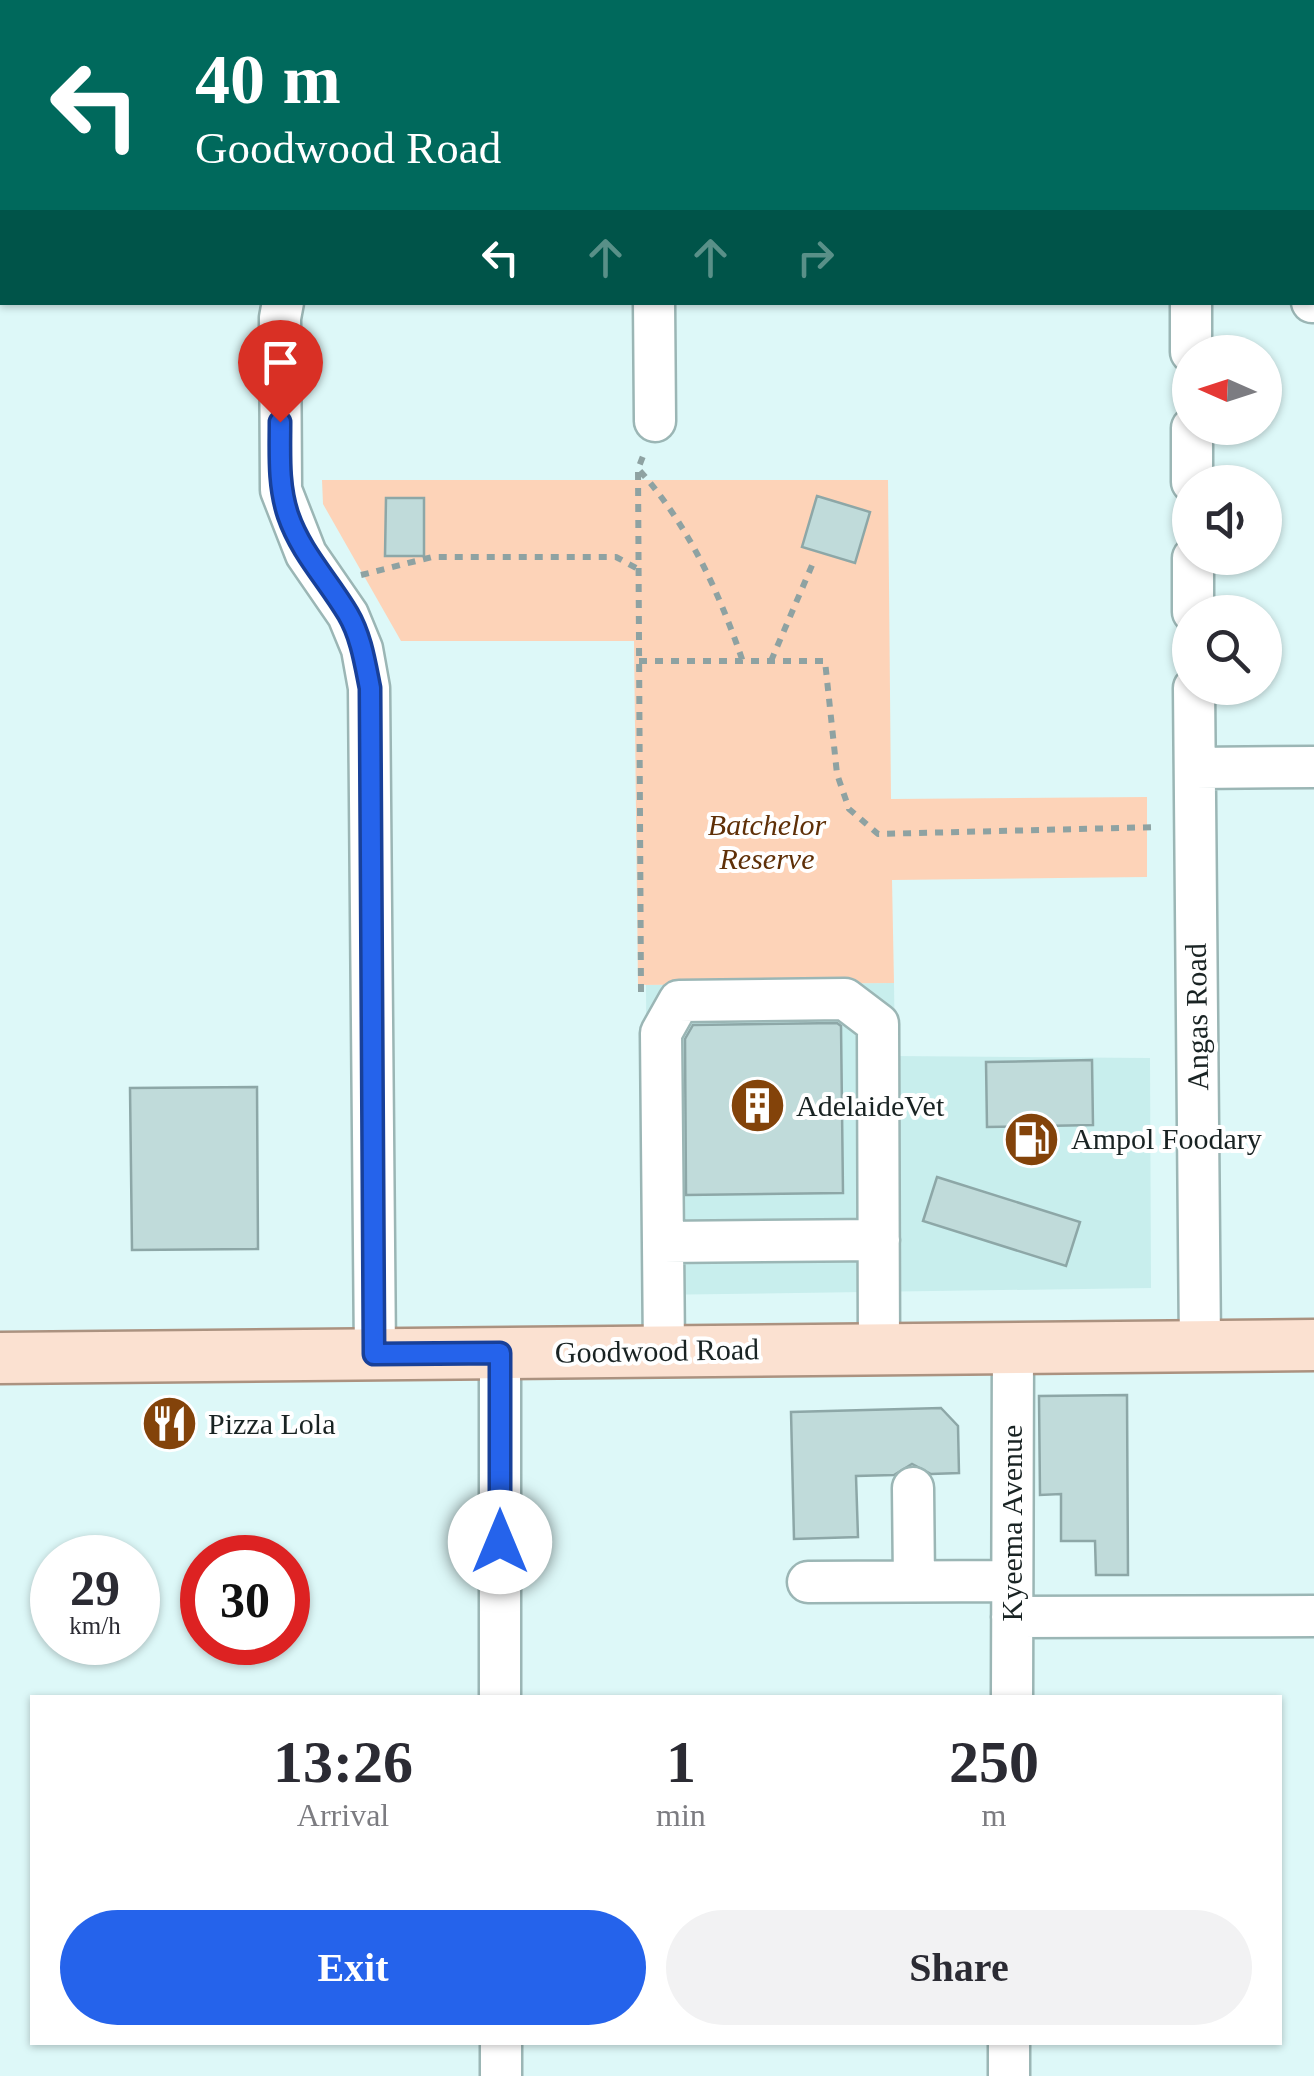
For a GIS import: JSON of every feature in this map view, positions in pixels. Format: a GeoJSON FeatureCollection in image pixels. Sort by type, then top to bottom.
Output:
{"type":"FeatureCollection","features":[{"type":"Feature","properties":{"kind":"main road","name":"Goodwood Road"},"geometry":{"type":"LineString","coordinates":[[0,1358],[1314,1345]]}},
{"type":"Feature","properties":{"kind":"street"},"geometry":{"type":"LineString","coordinates":[[283,305],[280,318],[281,490],[289,517],[325,583],[348,615],[362,649],[370,688],[374,1354]]}},
{"type":"Feature","properties":{"kind":"street"},"geometry":{"type":"LineString","coordinates":[[654,305],[656,421]]}},
{"type":"Feature","properties":{"kind":"street"},"geometry":{"type":"LineString","coordinates":[[1190,305],[1191,335]]}},
{"type":"Feature","properties":{"kind":"street","name":"Angas Road"},"geometry":{"type":"LineString","coordinates":[[1194,705],[1200,1346]]}},
{"type":"Feature","properties":{"kind":"street"},"geometry":{"type":"LineString","coordinates":[[1195,768],[1314,767]]}},
{"type":"Feature","properties":{"kind":"street"},"geometry":{"type":"LineString","coordinates":[[664,1351],[660,1034],[678,1001],[846,999],[878,1024],[880,1350]]}},
{"type":"Feature","properties":{"kind":"street"},"geometry":{"type":"LineString","coordinates":[[662,1242],[879,1240]]}},
{"type":"Feature","properties":{"kind":"street","name":"Kyeema Avenue"},"geometry":{"type":"LineString","coordinates":[[1012,1695],[1013,1348]]}},
{"type":"Feature","properties":{"kind":"street"},"geometry":{"type":"LineString","coordinates":[[500,1353],[500,1695]]}},
{"type":"Feature","properties":{"kind":"street"},"geometry":{"type":"LineString","coordinates":[[913,1488],[914,1581]]}},
{"type":"Feature","properties":{"kind":"street"},"geometry":{"type":"LineString","coordinates":[[808,1582],[914,1581],[1012,1599],[1314,1616]]}},
{"type":"Feature","properties":{"kind":"street"},"geometry":{"type":"LineString","coordinates":[[501,2045],[501,2076]]}},
{"type":"Feature","properties":{"kind":"street"},"geometry":{"type":"LineString","coordinates":[[1009,2045],[1009,2076]]}},
{"type":"Feature","properties":{"kind":"path"},"geometry":{"type":"LineString","coordinates":[[641,1000],[638,469],[656,421]]}},
{"type":"Feature","properties":{"kind":"path"},"geometry":{"type":"LineString","coordinates":[[638,469],[664,498],[697,554],[722,603],[742,662]]}},
{"type":"Feature","properties":{"kind":"path"},"geometry":{"type":"LineString","coordinates":[[325,583],[432,557],[616,557],[639,569]]}},
{"type":"Feature","properties":{"kind":"path"},"geometry":{"type":"LineString","coordinates":[[771,661],[812,563]]}},
{"type":"Feature","properties":{"kind":"path"},"geometry":{"type":"LineString","coordinates":[[639,661],[825,661],[838,774],[848,809],[878,834],[1195,826]]}},
{"type":"Feature","properties":{"kind":"shaded area"},"geometry":{"type":"Polygon","coordinates":[[[894,983],[895,1056],[1150,1058],[1151,1288],[648,1295],[646,985],[894,983]]]}},
{"type":"Feature","properties":{"kind":"green space","name":"Batchelor Reserve"},"geometry":{"type":"Polygon","coordinates":[[[322,480],[888,480],[891,799],[1147,797],[1147,877],[892,880],[894,983],[638,985],[634,641],[401,641],[323,504],[322,480]]]}},
{"type":"Feature","properties":{"kind":"building"},"geometry":{"type":"Polygon","coordinates":[[[817,496],[870,512],[855,563],[802,547],[817,496]]]}},
{"type":"Feature","properties":{"kind":"building"},"geometry":{"type":"Polygon","coordinates":[[[386,498],[424,498],[424,556],[385,556],[386,498]]]}},
{"type":"Feature","properties":{"kind":"building","name":"AdelaideVet"},"geometry":{"type":"Polygon","coordinates":[[[693,1025],[841,1026],[843,1193],[686,1195],[685,1039],[693,1025]]]}},
{"type":"Feature","properties":{"kind":"building"},"geometry":{"type":"Polygon","coordinates":[[[1092,1060],[1093,1125],[987,1127],[986,1062],[1092,1060]]]}},
{"type":"Feature","properties":{"kind":"building"},"geometry":{"type":"Polygon","coordinates":[[[257,1087],[258,1249],[132,1250],[130,1088],[257,1087]]]}},
{"type":"Feature","properties":{"kind":"building"},"geometry":{"type":"Polygon","coordinates":[[[937,1177],[1080,1222],[1066,1266],[923,1221],[937,1177]]]}},
{"type":"Feature","properties":{"kind":"building"},"geometry":{"type":"Polygon","coordinates":[[[1127,1395],[1128,1575],[1096,1575],[1095,1541],[1061,1541],[1061,1494],[1040,1495],[1039,1396],[1127,1395]]]}},
{"type":"Feature","properties":{"kind":"building"},"geometry":{"type":"Polygon","coordinates":[[[941,1408],[958,1426],[959,1473],[931,1474],[912,1464],[894,1475],[856,1476],[858,1537],[794,1539],[791,1412],[941,1408]]]}},
{"type":"Feature","properties":{"kind":"place","name":"AdelaideVet"},"geometry":{"type":"Point","coordinates":[757,1106]}},
{"type":"Feature","properties":{"kind":"place","name":"Ampol Foodary"},"geometry":{"type":"Point","coordinates":[1032,1139]}},
{"type":"Feature","properties":{"kind":"place","name":"Pizza Lola"},"geometry":{"type":"Point","coordinates":[169,1424]}},
{"type":"Feature","properties":{"kind":"route"},"geometry":{"type":"LineString","coordinates":[[280,422],[281,490],[289,517],[306,554],[348,615],[362,649],[370,688],[374,1354],[500,1353],[500,1542]]}}]}
